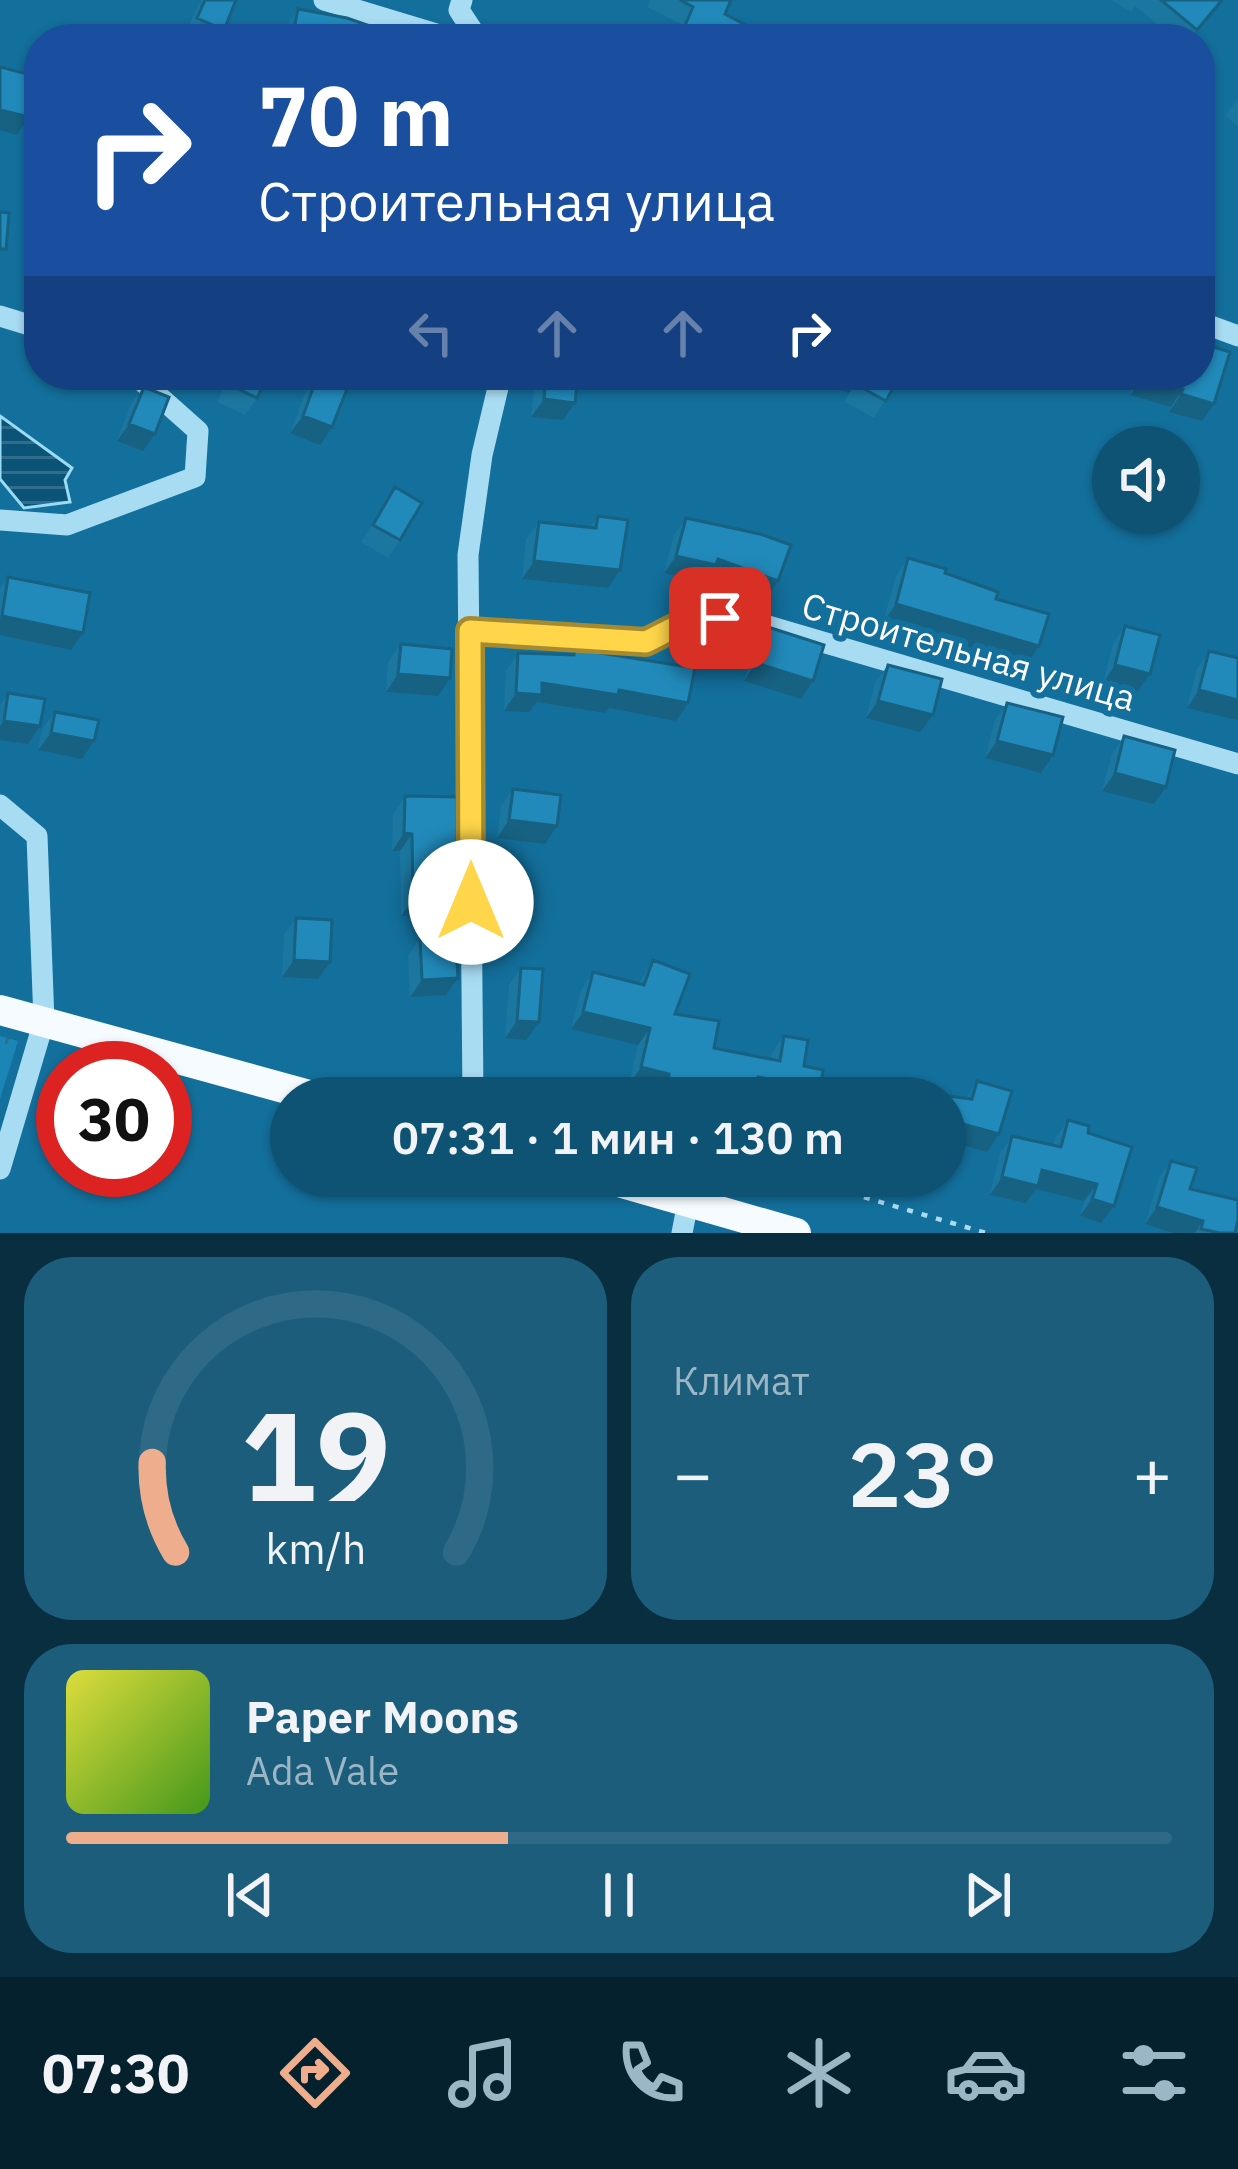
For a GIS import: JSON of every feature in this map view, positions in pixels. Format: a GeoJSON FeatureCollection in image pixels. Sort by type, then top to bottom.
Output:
{"type":"FeatureCollection","features":[{"type":"Feature","properties":{"kind":"main road"},"geometry":{"type":"LineString","coordinates":[[0,1010],[270,1084]]}},
{"type":"Feature","properties":{"kind":"main road"},"geometry":{"type":"LineString","coordinates":[[671,1197],[796,1233]]}},
{"type":"Feature","properties":{"kind":"street"},"geometry":{"type":"LineString","coordinates":[[324,0],[403,24]]}},
{"type":"Feature","properties":{"kind":"street"},"geometry":{"type":"LineString","coordinates":[[0,520],[67,525],[195,477],[198,431],[152,390]]}},
{"type":"Feature","properties":{"kind":"street"},"geometry":{"type":"LineString","coordinates":[[472,1077],[468,556],[482,455],[497,390]]}},
{"type":"Feature","properties":{"kind":"street","name":"Строительная улица"},"geometry":{"type":"LineString","coordinates":[[470,631],[646,642],[695,617],[744,619],[1238,764]]}},
{"type":"Feature","properties":{"kind":"street"},"geometry":{"type":"LineString","coordinates":[[0,805],[37,836],[44,1021],[0,1169]]}},
{"type":"Feature","properties":{"kind":"street"},"geometry":{"type":"LineString","coordinates":[[682,1233],[688,1202]]}},
{"type":"Feature","properties":{"kind":"path"},"geometry":{"type":"LineString","coordinates":[[863,1197],[986,1233]]}},
{"type":"Feature","properties":{"kind":"green space"},"geometry":{"type":"Polygon","coordinates":[[[0,1036],[18,1041],[0,1099],[0,1036]]]}},
{"type":"Feature","properties":{"kind":"shaded area"},"geometry":{"type":"Polygon","coordinates":[[[0,416],[72,468],[65,480],[70,502],[24,508],[0,479],[0,416]]]}},
{"type":"Feature","properties":{"kind":"building"},"geometry":{"type":"Polygon","coordinates":[[[205,0],[236,0],[226,24],[197,18],[205,0]]]}},
{"type":"Feature","properties":{"kind":"building"},"geometry":{"type":"Polygon","coordinates":[[[680,0],[731,0],[725,14],[744,24],[686,24],[693,7],[680,0]]]}},
{"type":"Feature","properties":{"kind":"building"},"geometry":{"type":"Polygon","coordinates":[[[1161,0],[1222,0],[1202,24],[1190,24],[1161,0]]]}},
{"type":"Feature","properties":{"kind":"building"},"geometry":{"type":"Polygon","coordinates":[[[298,9],[364,24],[295,24],[298,9]]]}},
{"type":"Feature","properties":{"kind":"building"},"geometry":{"type":"Polygon","coordinates":[[[0,67],[24,73],[24,116],[0,110],[0,67]]]}},
{"type":"Feature","properties":{"kind":"building"},"geometry":{"type":"Polygon","coordinates":[[[0,212],[9,213],[6,249],[0,249],[0,212]]]}},
{"type":"Feature","properties":{"kind":"building"},"geometry":{"type":"Polygon","coordinates":[[[1215,348],[1230,352],[1214,404],[1181,394],[1183,390],[1215,390],[1215,348]]]}},
{"type":"Feature","properties":{"kind":"building"},"geometry":{"type":"Polygon","coordinates":[[[143,390],[169,397],[155,434],[129,424],[143,390]]]}},
{"type":"Feature","properties":{"kind":"building"},"geometry":{"type":"Polygon","coordinates":[[[312,390],[347,390],[332,427],[303,416],[312,390]]]}},
{"type":"Feature","properties":{"kind":"building"},"geometry":{"type":"Polygon","coordinates":[[[545,390],[576,390],[575,403],[544,399],[545,390]]]}},
{"type":"Feature","properties":{"kind":"building"},"geometry":{"type":"Polygon","coordinates":[[[866,390],[892,390],[886,401],[866,390]]]}},
{"type":"Feature","properties":{"kind":"building"},"geometry":{"type":"Polygon","coordinates":[[[395,487],[422,503],[400,540],[373,525],[395,487]]]}},
{"type":"Feature","properties":{"kind":"building"},"geometry":{"type":"Polygon","coordinates":[[[598,516],[628,520],[620,570],[534,561],[539,522],[596,528],[598,516]]]}},
{"type":"Feature","properties":{"kind":"building"},"geometry":{"type":"Polygon","coordinates":[[[686,518],[791,545],[778,581],[718,559],[716,565],[676,556],[686,518]]]}},
{"type":"Feature","properties":{"kind":"building"},"geometry":{"type":"Polygon","coordinates":[[[908,558],[998,592],[996,599],[1049,614],[1039,646],[896,604],[908,558]]]}},
{"type":"Feature","properties":{"kind":"building"},"geometry":{"type":"Polygon","coordinates":[[[8,577],[90,593],[83,633],[2,616],[8,577]]]}},
{"type":"Feature","properties":{"kind":"building"},"geometry":{"type":"Polygon","coordinates":[[[1125,626],[1160,635],[1150,674],[1115,665],[1125,626]]]}},
{"type":"Feature","properties":{"kind":"building"},"geometry":{"type":"Polygon","coordinates":[[[768,627],[824,645],[813,681],[756,663],[768,627]]]}},
{"type":"Feature","properties":{"kind":"building"},"geometry":{"type":"Polygon","coordinates":[[[401,644],[452,649],[450,678],[398,674],[401,644]]]}},
{"type":"Feature","properties":{"kind":"building"},"geometry":{"type":"Polygon","coordinates":[[[575,649],[695,668],[688,703],[542,683],[542,695],[516,693],[518,653],[574,655],[575,649]]]}},
{"type":"Feature","properties":{"kind":"building"},"geometry":{"type":"Polygon","coordinates":[[[1209,651],[1238,658],[1238,700],[1199,690],[1209,651]]]}},
{"type":"Feature","properties":{"kind":"building"},"geometry":{"type":"Polygon","coordinates":[[[888,665],[942,679],[933,715],[878,701],[888,665]]]}},
{"type":"Feature","properties":{"kind":"building"},"geometry":{"type":"Polygon","coordinates":[[[8,693],[45,699],[40,726],[4,721],[8,693]]]}},
{"type":"Feature","properties":{"kind":"building"},"geometry":{"type":"Polygon","coordinates":[[[1007,703],[1063,717],[1053,755],[997,741],[1007,703]]]}},
{"type":"Feature","properties":{"kind":"building"},"geometry":{"type":"Polygon","coordinates":[[[55,712],[99,720],[94,741],[51,733],[55,712]]]}},
{"type":"Feature","properties":{"kind":"building"},"geometry":{"type":"Polygon","coordinates":[[[1124,736],[1175,750],[1166,787],[1115,773],[1124,736]]]}},
{"type":"Feature","properties":{"kind":"building"},"geometry":{"type":"Polygon","coordinates":[[[513,789],[561,795],[557,826],[509,820],[513,789]]]}},
{"type":"Feature","properties":{"kind":"building"},"geometry":{"type":"Polygon","coordinates":[[[405,796],[457,797],[457,898],[413,899],[412,834],[404,833],[405,796]]]}},
{"type":"Feature","properties":{"kind":"building"},"geometry":{"type":"Polygon","coordinates":[[[296,918],[332,920],[330,962],[294,960],[296,918]]]}},
{"type":"Feature","properties":{"kind":"building"},"geometry":{"type":"Polygon","coordinates":[[[455,936],[458,978],[422,980],[420,938],[455,936]]]}},
{"type":"Feature","properties":{"kind":"building"},"geometry":{"type":"Polygon","coordinates":[[[653,960],[690,974],[675,1014],[719,1021],[714,1048],[780,1061],[784,1036],[808,1040],[804,1066],[823,1070],[822,1077],[668,1077],[641,1067],[650,1028],[583,1012],[593,972],[644,985],[653,960]]]}},
{"type":"Feature","properties":{"kind":"building"},"geometry":{"type":"Polygon","coordinates":[[[521,968],[543,969],[539,1022],[517,1021],[521,968]]]}},
{"type":"Feature","properties":{"kind":"building"},"geometry":{"type":"Polygon","coordinates":[[[977,1081],[1012,1091],[999,1134],[966,1125],[966,1098],[972,1099],[977,1081]]]}},
{"type":"Feature","properties":{"kind":"building"},"geometry":{"type":"Polygon","coordinates":[[[1068,1120],[1089,1126],[1088,1133],[1132,1147],[1114,1206],[1092,1199],[1097,1184],[1042,1170],[1038,1186],[1002,1177],[1012,1136],[1061,1147],[1068,1120]]]}},
{"type":"Feature","properties":{"kind":"building"},"geometry":{"type":"Polygon","coordinates":[[[1171,1161],[1197,1168],[1190,1189],[1238,1200],[1235,1233],[1201,1229],[1203,1221],[1157,1207],[1171,1161]]]}},
{"type":"Feature","properties":{"kind":"route"},"geometry":{"type":"LineString","coordinates":[[471,902],[470,631],[646,642],[695,617],[720,618]]}}]}
